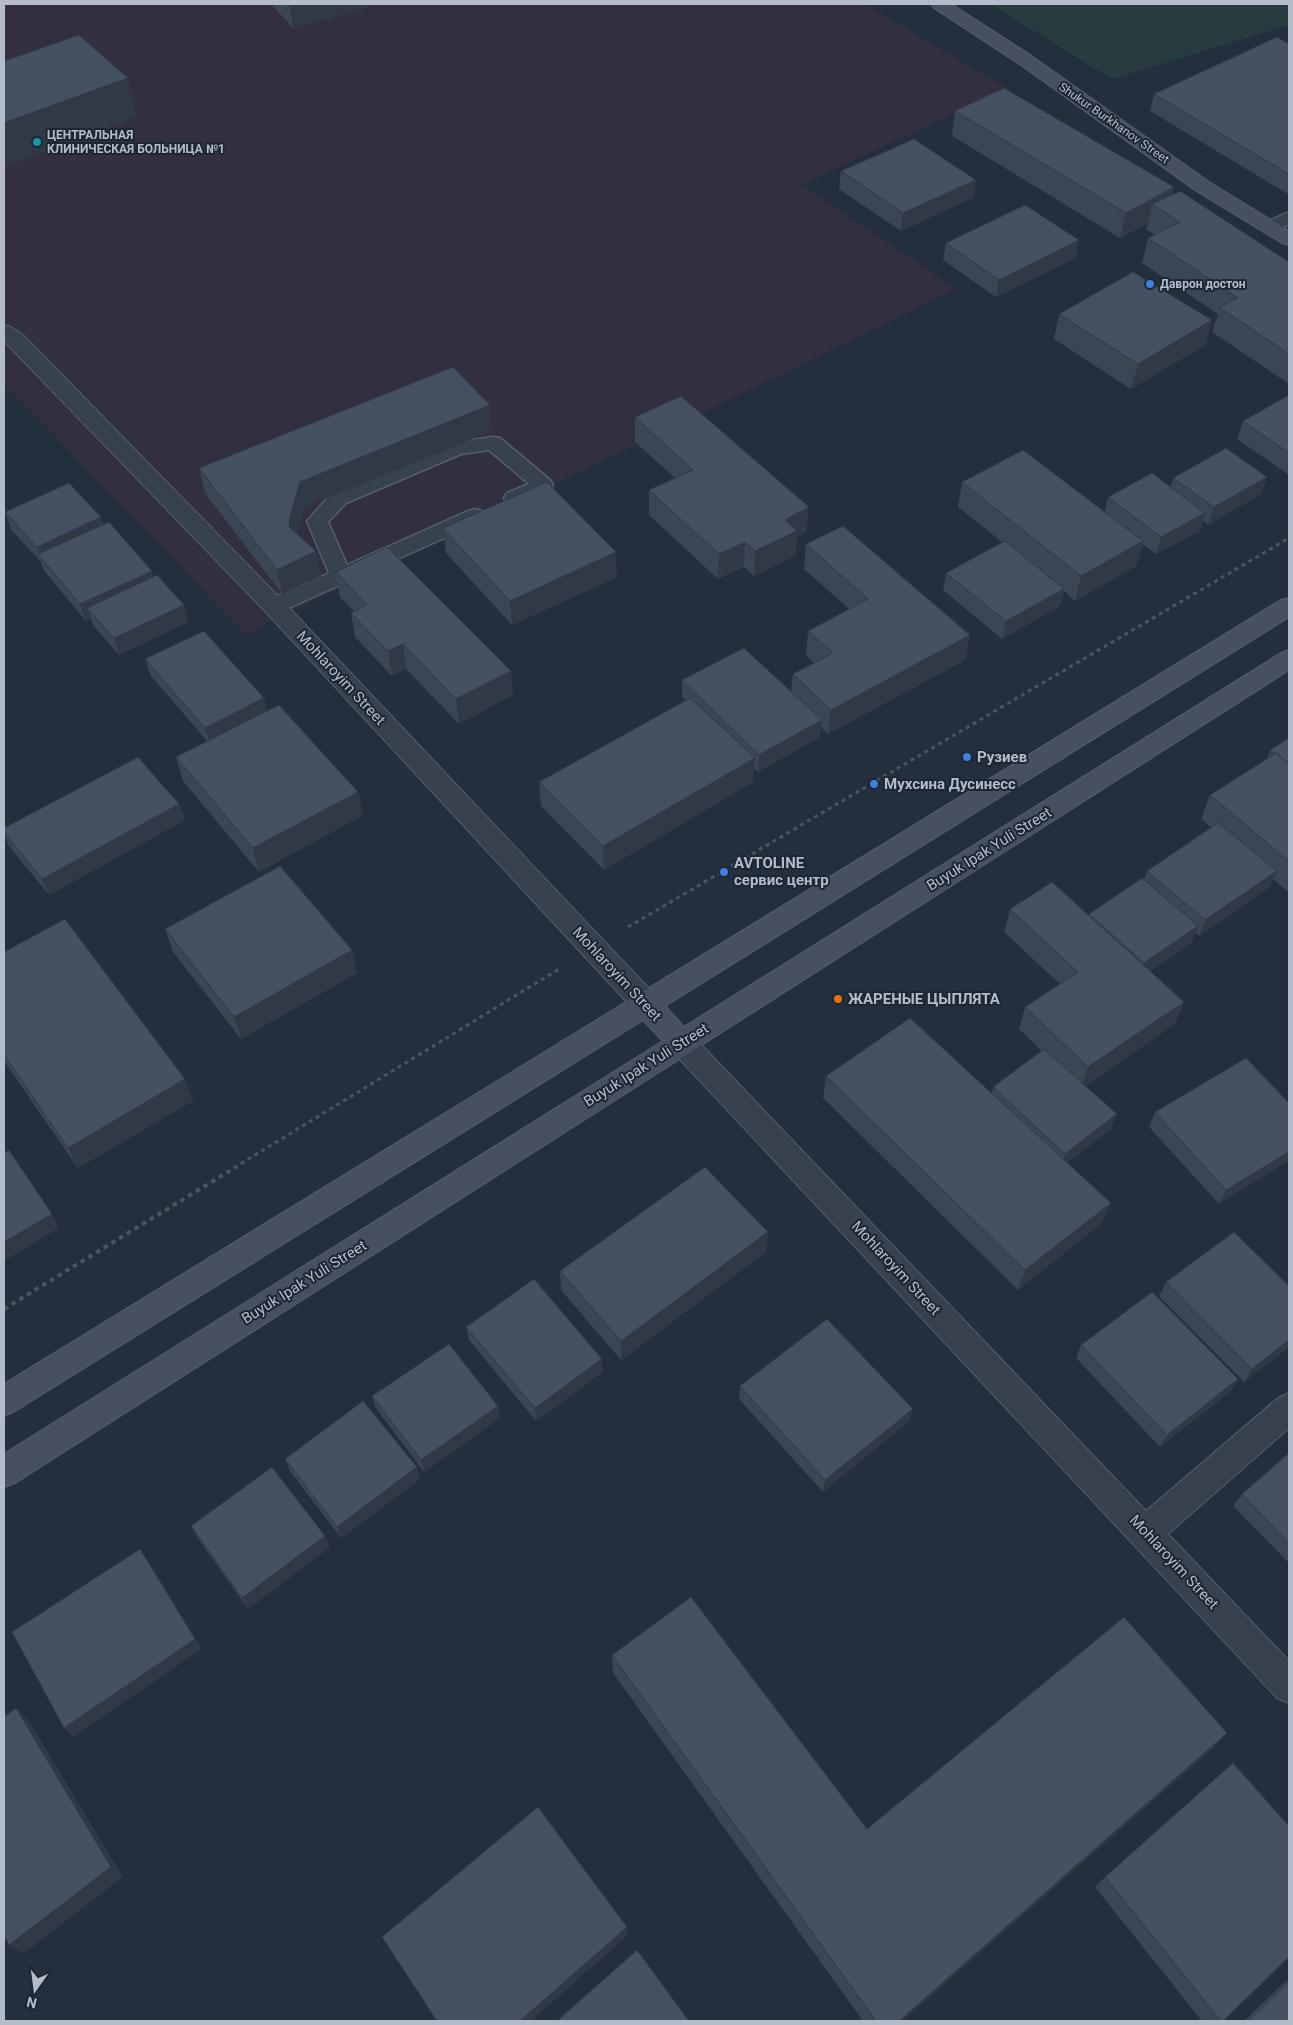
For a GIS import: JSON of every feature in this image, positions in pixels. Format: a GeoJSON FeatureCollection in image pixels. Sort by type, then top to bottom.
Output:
{"type":"FeatureCollection","features":[{"type":"Feature","properties":{"kind":"main road","name":"Shukur Burkhanov Street"},"geometry":{"type":"LineString","coordinates":[[940,4],[1026,61],[1202,186],[1289,239]]}},
{"type":"Feature","properties":{"kind":"main road"},"geometry":{"type":"LineString","coordinates":[[4,1401],[1289,606]]}},
{"type":"Feature","properties":{"kind":"main road","name":"Buyuk Ipak Yuli Street"},"geometry":{"type":"LineString","coordinates":[[4,1472],[1289,659]]}},
{"type":"Feature","properties":{"kind":"main road","name":"Mohlaroyim Street"},"geometry":{"type":"LineString","coordinates":[[646,1004],[682,1043]]}},
{"type":"Feature","properties":{"kind":"street","name":"Mohlaroyim Street"},"geometry":{"type":"LineString","coordinates":[[4,331],[17,341],[274,606],[646,1004]]}},
{"type":"Feature","properties":{"kind":"street","name":"Mohlaroyim Street"},"geometry":{"type":"LineString","coordinates":[[682,1043],[1146,1532],[1289,1686]]}},
{"type":"Feature","properties":{"kind":"street"},"geometry":{"type":"LineString","coordinates":[[1146,1532],[1289,1408]]}},
{"type":"Feature","properties":{"kind":"lane"},"geometry":{"type":"LineString","coordinates":[[1270,227],[1289,217]]}},
{"type":"Feature","properties":{"kind":"lane"},"geometry":{"type":"LineString","coordinates":[[274,606],[341,576],[495,507],[543,485],[493,443],[457,448],[339,498],[317,521],[341,576]]}},
{"type":"Feature","properties":{"kind":"path"},"geometry":{"type":"LineString","coordinates":[[4,1309],[593,948],[1289,538]]}},
{"type":"Feature","properties":{"kind":"shaded area"},"geometry":{"type":"Polygon","coordinates":[[[4,4],[865,4],[1007,88],[802,185],[957,289],[246,634],[4,384],[4,4]]]}},
{"type":"Feature","properties":{"kind":"green space"},"geometry":{"type":"Polygon","coordinates":[[[990,4],[1289,4],[1289,25],[1112,79],[990,4]]]}},
{"type":"Feature","properties":{"kind":"building"},"geometry":{"type":"Polygon","coordinates":[[[79,35],[128,78],[4,123],[4,61],[79,35]]]}},
{"type":"Feature","properties":{"kind":"building"},"geometry":{"type":"Polygon","coordinates":[[[1277,37],[1289,44],[1289,174],[1154,94],[1277,37]]]}},
{"type":"Feature","properties":{"kind":"building"},"geometry":{"type":"Polygon","coordinates":[[[1004,88],[1174,187],[1126,213],[955,111],[1004,88]]]}},
{"type":"Feature","properties":{"kind":"building"},"geometry":{"type":"Polygon","coordinates":[[[914,139],[976,180],[903,213],[841,171],[914,139]]]}},
{"type":"Feature","properties":{"kind":"building"},"geometry":{"type":"Polygon","coordinates":[[[1180,191],[1289,262],[1289,354],[1219,307],[1238,298],[1148,238],[1180,222],[1152,204],[1180,191]]]}},
{"type":"Feature","properties":{"kind":"building"},"geometry":{"type":"Polygon","coordinates":[[[1025,205],[1079,240],[999,280],[946,243],[1025,205]]]}},
{"type":"Feature","properties":{"kind":"building"},"geometry":{"type":"Polygon","coordinates":[[[1133,272],[1212,320],[1138,364],[1059,314],[1133,272]]]}},
{"type":"Feature","properties":{"kind":"building"},"geometry":{"type":"Polygon","coordinates":[[[453,367],[490,405],[300,482],[289,527],[316,551],[277,570],[199,468],[453,367]]]}},
{"type":"Feature","properties":{"kind":"building"},"geometry":{"type":"Polygon","coordinates":[[[1289,395],[1289,453],[1243,421],[1289,395]]]}},
{"type":"Feature","properties":{"kind":"building"},"geometry":{"type":"Polygon","coordinates":[[[681,396],[809,507],[785,520],[797,531],[755,551],[745,542],[719,554],[649,490],[693,470],[635,417],[681,396]]]}},
{"type":"Feature","properties":{"kind":"building"},"geometry":{"type":"Polygon","coordinates":[[[1226,448],[1267,477],[1214,507],[1173,478],[1226,448]]]}},
{"type":"Feature","properties":{"kind":"building"},"geometry":{"type":"Polygon","coordinates":[[[1023,450],[1143,541],[1081,576],[962,482],[1023,450]]]}},
{"type":"Feature","properties":{"kind":"building"},"geometry":{"type":"Polygon","coordinates":[[[1152,473],[1205,513],[1161,537],[1108,497],[1152,473]]]}},
{"type":"Feature","properties":{"kind":"building"},"geometry":{"type":"Polygon","coordinates":[[[547,482],[616,552],[510,601],[443,528],[547,482]]]}},
{"type":"Feature","properties":{"kind":"building"},"geometry":{"type":"Polygon","coordinates":[[[69,483],[101,517],[37,547],[5,512],[69,483]]]}},
{"type":"Feature","properties":{"kind":"building"},"geometry":{"type":"Polygon","coordinates":[[[109,522],[152,571],[80,604],[38,554],[109,522]]]}},
{"type":"Feature","properties":{"kind":"building"},"geometry":{"type":"Polygon","coordinates":[[[843,526],[970,635],[831,710],[793,674],[833,653],[808,631],[868,599],[806,544],[843,526]]]}},
{"type":"Feature","properties":{"kind":"building"},"geometry":{"type":"Polygon","coordinates":[[[1005,541],[1064,589],[1006,621],[946,573],[1005,541]]]}},
{"type":"Feature","properties":{"kind":"building"},"geometry":{"type":"Polygon","coordinates":[[[387,547],[511,671],[456,699],[403,644],[388,651],[351,613],[367,605],[336,572],[387,547]]]}},
{"type":"Feature","properties":{"kind":"building"},"geometry":{"type":"Polygon","coordinates":[[[157,575],[184,605],[114,638],[87,608],[157,575]]]}},
{"type":"Feature","properties":{"kind":"building"},"geometry":{"type":"Polygon","coordinates":[[[204,631],[264,698],[205,728],[145,659],[204,631]]]}},
{"type":"Feature","properties":{"kind":"building"},"geometry":{"type":"Polygon","coordinates":[[[744,648],[822,720],[759,755],[682,680],[744,648]]]}},
{"type":"Feature","properties":{"kind":"building"},"geometry":{"type":"Polygon","coordinates":[[[690,698],[755,758],[603,846],[539,782],[690,698]]]}},
{"type":"Feature","properties":{"kind":"building"},"geometry":{"type":"Polygon","coordinates":[[[279,705],[358,792],[253,848],[176,757],[279,705]]]}},
{"type":"Feature","properties":{"kind":"building"},"geometry":{"type":"Polygon","coordinates":[[[1289,738],[1289,764],[1270,750],[1289,738]]]}},
{"type":"Feature","properties":{"kind":"building"},"geometry":{"type":"Polygon","coordinates":[[[1276,753],[1289,764],[1289,861],[1210,795],[1276,753]]]}},
{"type":"Feature","properties":{"kind":"building"},"geometry":{"type":"Polygon","coordinates":[[[138,757],[179,804],[42,879],[4,832],[4,828],[138,757]]]}},
{"type":"Feature","properties":{"kind":"building"},"geometry":{"type":"Polygon","coordinates":[[[1218,823],[1277,871],[1205,920],[1147,871],[1218,823]]]}},
{"type":"Feature","properties":{"kind":"building"},"geometry":{"type":"Polygon","coordinates":[[[280,866],[352,950],[234,1017],[165,929],[280,866]]]}},
{"type":"Feature","properties":{"kind":"building"},"geometry":{"type":"Polygon","coordinates":[[[1142,878],[1198,926],[1144,963],[1089,914],[1142,878]]]}},
{"type":"Feature","properties":{"kind":"building"},"geometry":{"type":"Polygon","coordinates":[[[1052,882],[1184,1002],[1088,1067],[1025,1007],[1078,972],[1010,909],[1052,882]]]}},
{"type":"Feature","properties":{"kind":"building"},"geometry":{"type":"Polygon","coordinates":[[[65,919],[185,1079],[68,1148],[4,1055],[4,952],[65,919]]]}},
{"type":"Feature","properties":{"kind":"building"},"geometry":{"type":"Polygon","coordinates":[[[910,1018],[1111,1203],[1025,1270],[826,1076],[910,1018]]]}},
{"type":"Feature","properties":{"kind":"building"},"geometry":{"type":"Polygon","coordinates":[[[1044,1049],[1117,1114],[1065,1154],[993,1087],[1044,1049]]]}},
{"type":"Feature","properties":{"kind":"building"},"geometry":{"type":"Polygon","coordinates":[[[1246,1058],[1289,1103],[1289,1152],[1226,1190],[1155,1112],[1246,1058]]]}},
{"type":"Feature","properties":{"kind":"building"},"geometry":{"type":"Polygon","coordinates":[[[9,1150],[52,1214],[4,1242],[4,1153],[9,1150]]]}},
{"type":"Feature","properties":{"kind":"building"},"geometry":{"type":"Polygon","coordinates":[[[705,1167],[768,1232],[621,1341],[560,1271],[705,1167]]]}},
{"type":"Feature","properties":{"kind":"building"},"geometry":{"type":"Polygon","coordinates":[[[1234,1232],[1289,1286],[1289,1340],[1252,1369],[1166,1282],[1234,1232]]]}},
{"type":"Feature","properties":{"kind":"building"},"geometry":{"type":"Polygon","coordinates":[[[534,1279],[602,1359],[535,1408],[466,1327],[534,1279]]]}},
{"type":"Feature","properties":{"kind":"building"},"geometry":{"type":"Polygon","coordinates":[[[1152,1292],[1238,1379],[1167,1435],[1081,1345],[1152,1292]]]}},
{"type":"Feature","properties":{"kind":"building"},"geometry":{"type":"Polygon","coordinates":[[[827,1319],[913,1409],[825,1480],[740,1386],[827,1319]]]}},
{"type":"Feature","properties":{"kind":"building"},"geometry":{"type":"Polygon","coordinates":[[[449,1344],[498,1406],[421,1460],[372,1396],[449,1344]]]}},
{"type":"Feature","properties":{"kind":"building"},"geometry":{"type":"Polygon","coordinates":[[[363,1401],[417,1467],[337,1527],[285,1459],[363,1401]]]}},
{"type":"Feature","properties":{"kind":"building"},"geometry":{"type":"Polygon","coordinates":[[[1289,1453],[1289,1543],[1242,1494],[1289,1453]]]}},
{"type":"Feature","properties":{"kind":"building"},"geometry":{"type":"Polygon","coordinates":[[[272,1467],[325,1536],[242,1598],[191,1526],[272,1467]]]}},
{"type":"Feature","properties":{"kind":"building"},"geometry":{"type":"Polygon","coordinates":[[[140,1549],[195,1639],[64,1728],[12,1632],[140,1549]]]}},
{"type":"Feature","properties":{"kind":"building"},"geometry":{"type":"Polygon","coordinates":[[[691,1597],[867,1829],[1124,1617],[1227,1733],[899,2021],[876,2021],[612,1655],[691,1597]]]}},
{"type":"Feature","properties":{"kind":"building"},"geometry":{"type":"Polygon","coordinates":[[[16,1708],[111,1867],[9,1945],[4,1936],[4,1717],[16,1708]]]}},
{"type":"Feature","properties":{"kind":"building"},"geometry":{"type":"Polygon","coordinates":[[[1233,1763],[1289,1826],[1289,1957],[1221,2021],[1105,1877],[1233,1763]]]}},
{"type":"Feature","properties":{"kind":"building"},"geometry":{"type":"Polygon","coordinates":[[[538,1807],[627,1927],[520,2021],[437,2021],[382,1937],[538,1807]]]}},
{"type":"Feature","properties":{"kind":"building"},"geometry":{"type":"Polygon","coordinates":[[[637,1950],[689,2021],[557,2021],[637,1950]]]}},
{"type":"Feature","properties":{"kind":"building"},"geometry":{"type":"Polygon","coordinates":[[[1289,1982],[1289,2021],[1248,2021],[1289,1982]]]}},
{"type":"Feature","properties":{"kind":"place","name":"ЦЕНТРАЛЬНАЯ КЛИНИЧЕСКАЯ БОЛЬНИЦА №1"},"geometry":{"type":"Point","coordinates":[37,142]}},
{"type":"Feature","properties":{"kind":"place","name":"Даврон достон"},"geometry":{"type":"Point","coordinates":[1150,284]}},
{"type":"Feature","properties":{"kind":"place","name":"Рузиев"},"geometry":{"type":"Point","coordinates":[967,757]}},
{"type":"Feature","properties":{"kind":"place","name":"Мухсина Дусинесс"},"geometry":{"type":"Point","coordinates":[874,784]}},
{"type":"Feature","properties":{"kind":"place","name":"AVTOLINE сервис центр"},"geometry":{"type":"Point","coordinates":[724,872]}},
{"type":"Feature","properties":{"kind":"place","name":"ЖАРЕНЫЕ ЦЫПЛЯТА"},"geometry":{"type":"Point","coordinates":[838,999]}}]}
